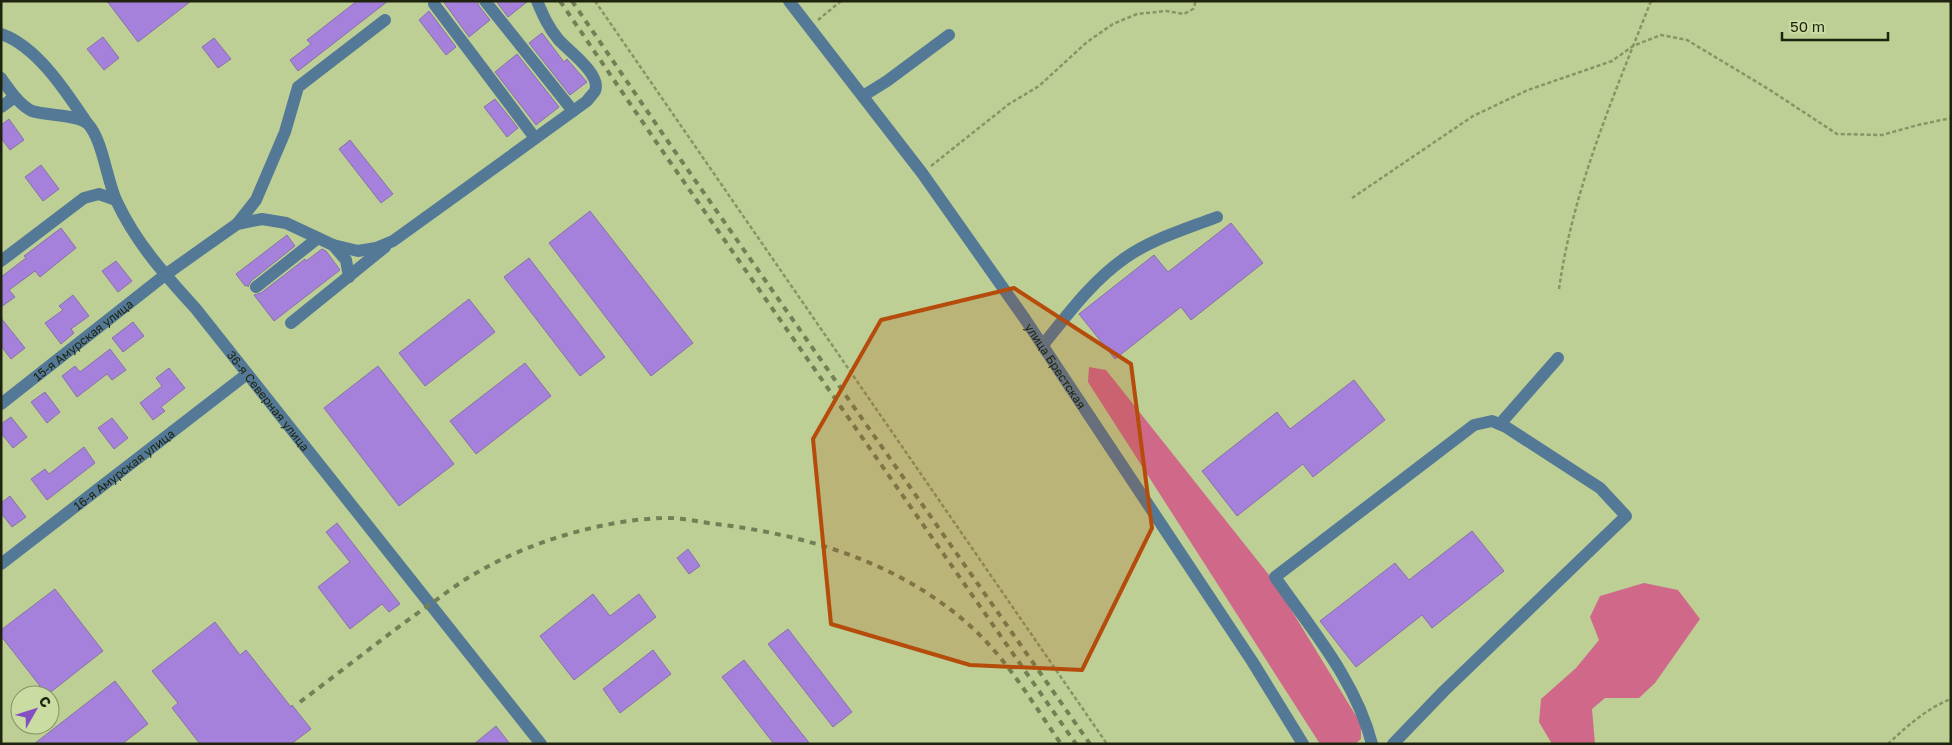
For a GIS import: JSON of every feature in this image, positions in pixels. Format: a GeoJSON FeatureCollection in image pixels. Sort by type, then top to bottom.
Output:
{"type":"FeatureCollection","features":[{"type":"Feature","properties":{"kind":"street"},"geometry":{"type":"LineString","coordinates":[[485,1],[573,111]]}},
{"type":"Feature","properties":{"kind":"street"},"geometry":{"type":"LineString","coordinates":[[291,323],[393,241],[573,111],[595,91],[595,82],[574,54],[559,40],[547,24],[537,1]]}},
{"type":"Feature","properties":{"kind":"street","name":"улица Брестская"},"geometry":{"type":"LineString","coordinates":[[789,1],[922,173],[1043,345],[1252,661],[1303,744]]}},
{"type":"Feature","properties":{"kind":"street"},"geometry":{"type":"LineString","coordinates":[[434,4],[535,138]]}},
{"type":"Feature","properties":{"kind":"street"},"geometry":{"type":"LineString","coordinates":[[237,224],[256,200],[285,132],[298,86],[385,20]]}},
{"type":"Feature","properties":{"kind":"street","name":"36-я Северная улица"},"geometry":{"type":"LineString","coordinates":[[1,34],[27,49],[52,74],[87,123],[98,143],[116,200],[132,231],[165,275],[196,309],[541,744]]}},
{"type":"Feature","properties":{"kind":"street"},"geometry":{"type":"LineString","coordinates":[[863,96],[949,35]]}},
{"type":"Feature","properties":{"kind":"street"},"geometry":{"type":"LineString","coordinates":[[1,78],[15,97],[30,110],[74,118],[87,123]]}},
{"type":"Feature","properties":{"kind":"street"},"geometry":{"type":"LineString","coordinates":[[1,107],[15,97]]}},
{"type":"Feature","properties":{"kind":"street"},"geometry":{"type":"LineString","coordinates":[[1,261],[84,198],[99,194],[116,200]]}},
{"type":"Feature","properties":{"kind":"street"},"geometry":{"type":"LineString","coordinates":[[1043,345],[1091,287],[1125,258],[1158,240],[1217,217]]}},
{"type":"Feature","properties":{"kind":"street"},"geometry":{"type":"LineString","coordinates":[[237,224],[262,219],[286,223],[333,245],[358,251],[376,248],[393,241]]}},
{"type":"Feature","properties":{"kind":"street","name":"15-я Амурская улица"},"geometry":{"type":"LineString","coordinates":[[1,404],[165,275],[237,224]]}},
{"type":"Feature","properties":{"kind":"street"},"geometry":{"type":"LineString","coordinates":[[256,287],[318,238]]}},
{"type":"Feature","properties":{"kind":"street"},"geometry":{"type":"LineString","coordinates":[[333,245],[346,260],[349,276]]}},
{"type":"Feature","properties":{"kind":"street"},"geometry":{"type":"LineString","coordinates":[[1500,424],[1558,358]]}},
{"type":"Feature","properties":{"kind":"street","name":"16-я Амурская улица"},"geometry":{"type":"LineString","coordinates":[[1,564],[247,374]]}},
{"type":"Feature","properties":{"kind":"street"},"geometry":{"type":"LineString","coordinates":[[1372,744],[1361,707],[1339,667],[1275,577],[1474,425],[1492,422],[1500,424],[1600,488],[1626,516],[1393,744]]}},
{"type":"Feature","properties":{"kind":"path"},"geometry":{"type":"LineString","coordinates":[[595,1],[1107,744]]}},
{"type":"Feature","properties":{"kind":"path"},"geometry":{"type":"LineString","coordinates":[[809,27],[841,1]]}},
{"type":"Feature","properties":{"kind":"path"},"geometry":{"type":"LineString","coordinates":[[922,173],[1009,104],[1039,86],[1087,42],[1113,24],[1137,14],[1166,11],[1184,14],[1193,9],[1196,1]]}},
{"type":"Feature","properties":{"kind":"path"},"geometry":{"type":"LineString","coordinates":[[1559,289],[1564,252],[1590,158],[1651,1]]}},
{"type":"Feature","properties":{"kind":"path"},"geometry":{"type":"LineString","coordinates":[[1352,198],[1473,116],[1528,90],[1612,61],[1634,46],[1661,35],[1687,40],[1770,90],[1837,134],[1882,136],[1918,125],[1951,118]]}},
{"type":"Feature","properties":{"kind":"path"},"geometry":{"type":"LineString","coordinates":[[1888,744],[1906,728],[1943,702],[1951,699]]}},
{"type":"Feature","properties":{"kind":"highlighted area"},"geometry":{"type":"Polygon","coordinates":[[[1014,288],[1131,364],[1152,528],[1082,670],[970,665],[831,624],[813,439],[881,320],[1014,288]]]}},
{"type":"Feature","properties":{"kind":"shaded area"},"geometry":{"type":"Polygon","coordinates":[[[1089,367],[1106,370],[1273,580],[1361,724],[1361,739],[1355,744],[1320,744],[1088,382],[1089,367]]]}},
{"type":"Feature","properties":{"kind":"shaded area"},"geometry":{"type":"Polygon","coordinates":[[[1644,583],[1678,590],[1700,619],[1655,683],[1639,698],[1605,698],[1592,709],[1595,744],[1552,744],[1539,722],[1541,699],[1576,668],[1599,640],[1590,617],[1600,596],[1644,583]]]}},
{"type":"Feature","properties":{"kind":"building"},"geometry":{"type":"Polygon","coordinates":[[[107,1],[191,1],[138,42],[107,1]]]}},
{"type":"Feature","properties":{"kind":"building"},"geometry":{"type":"Polygon","coordinates":[[[357,1],[388,1],[298,71],[290,60],[311,44],[307,40],[357,1]]]}},
{"type":"Feature","properties":{"kind":"building"},"geometry":{"type":"Polygon","coordinates":[[[443,1],[477,1],[490,20],[469,37],[443,1]]]}},
{"type":"Feature","properties":{"kind":"building"},"geometry":{"type":"Polygon","coordinates":[[[496,1],[528,1],[508,17],[496,1]]]}},
{"type":"Feature","properties":{"kind":"building"},"geometry":{"type":"Polygon","coordinates":[[[429,11],[456,47],[446,55],[419,20],[429,11]]]}},
{"type":"Feature","properties":{"kind":"building"},"geometry":{"type":"Polygon","coordinates":[[[542,33],[564,62],[567,59],[587,82],[570,95],[529,43],[542,33]]]}},
{"type":"Feature","properties":{"kind":"building"},"geometry":{"type":"Polygon","coordinates":[[[103,37],[119,58],[104,70],[87,49],[103,37]]]}},
{"type":"Feature","properties":{"kind":"building"},"geometry":{"type":"Polygon","coordinates":[[[214,38],[231,59],[218,68],[202,47],[214,38]]]}},
{"type":"Feature","properties":{"kind":"building"},"geometry":{"type":"Polygon","coordinates":[[[517,54],[559,107],[536,125],[495,72],[517,54]]]}},
{"type":"Feature","properties":{"kind":"building"},"geometry":{"type":"Polygon","coordinates":[[[495,99],[518,128],[507,137],[484,107],[495,99]]]}},
{"type":"Feature","properties":{"kind":"building"},"geometry":{"type":"Polygon","coordinates":[[[9,119],[24,140],[10,150],[1,138],[1,125],[9,119]]]}},
{"type":"Feature","properties":{"kind":"building"},"geometry":{"type":"Polygon","coordinates":[[[350,140],[393,194],[381,203],[339,149],[350,140]]]}},
{"type":"Feature","properties":{"kind":"building"},"geometry":{"type":"Polygon","coordinates":[[[41,165],[59,189],[43,201],[25,177],[41,165]]]}},
{"type":"Feature","properties":{"kind":"building"},"geometry":{"type":"Polygon","coordinates":[[[590,211],[693,343],[651,376],[549,243],[590,211]]]}},
{"type":"Feature","properties":{"kind":"building"},"geometry":{"type":"Polygon","coordinates":[[[1231,223],[1263,263],[1191,320],[1181,307],[1115,359],[1079,314],[1154,255],[1168,272],[1231,223]]]}},
{"type":"Feature","properties":{"kind":"building"},"geometry":{"type":"Polygon","coordinates":[[[61,228],[76,248],[40,277],[35,271],[9,290],[15,297],[1,307],[1,277],[26,258],[24,256],[61,228]]]}},
{"type":"Feature","properties":{"kind":"building"},"geometry":{"type":"Polygon","coordinates":[[[287,235],[295,246],[251,281],[248,287],[247,285],[245,286],[236,274],[287,235]]]}},
{"type":"Feature","properties":{"kind":"building"},"geometry":{"type":"Polygon","coordinates":[[[322,249],[326,251],[340,270],[274,321],[254,295],[261,293],[305,259],[306,261],[322,249]]]}},
{"type":"Feature","properties":{"kind":"building"},"geometry":{"type":"Polygon","coordinates":[[[529,258],[605,357],[580,376],[504,277],[529,258]]]}},
{"type":"Feature","properties":{"kind":"building"},"geometry":{"type":"Polygon","coordinates":[[[116,261],[132,281],[118,292],[102,271],[116,261]]]}},
{"type":"Feature","properties":{"kind":"building"},"geometry":{"type":"Polygon","coordinates":[[[73,295],[89,316],[71,329],[74,333],[61,344],[45,323],[63,310],[59,306],[73,295]]]}},
{"type":"Feature","properties":{"kind":"building"},"geometry":{"type":"Polygon","coordinates":[[[469,299],[495,332],[425,386],[399,353],[469,299]]]}},
{"type":"Feature","properties":{"kind":"building"},"geometry":{"type":"Polygon","coordinates":[[[1,318],[25,348],[11,359],[1,346],[1,318]]]}},
{"type":"Feature","properties":{"kind":"building"},"geometry":{"type":"Polygon","coordinates":[[[133,322],[144,336],[123,352],[112,338],[133,322]]]}},
{"type":"Feature","properties":{"kind":"building"},"geometry":{"type":"Polygon","coordinates":[[[110,349],[126,370],[112,380],[107,374],[77,397],[62,376],[75,366],[80,372],[110,349]]]}},
{"type":"Feature","properties":{"kind":"building"},"geometry":{"type":"Polygon","coordinates":[[[525,363],[551,396],[476,454],[450,421],[525,363]]]}},
{"type":"Feature","properties":{"kind":"building"},"geometry":{"type":"Polygon","coordinates":[[[378,366],[454,464],[399,506],[324,408],[378,366]]]}},
{"type":"Feature","properties":{"kind":"building"},"geometry":{"type":"Polygon","coordinates":[[[169,368],[185,388],[161,407],[165,411],[153,420],[140,403],[162,386],[156,378],[169,368]]]}},
{"type":"Feature","properties":{"kind":"building"},"geometry":{"type":"Polygon","coordinates":[[[1354,380],[1385,420],[1313,477],[1303,464],[1237,516],[1202,471],[1277,412],[1290,429],[1354,380]]]}},
{"type":"Feature","properties":{"kind":"building"},"geometry":{"type":"Polygon","coordinates":[[[45,392],[60,412],[47,423],[31,402],[45,392]]]}},
{"type":"Feature","properties":{"kind":"building"},"geometry":{"type":"Polygon","coordinates":[[[11,417],[27,437],[13,448],[1,433],[1,424],[11,417]]]}},
{"type":"Feature","properties":{"kind":"building"},"geometry":{"type":"Polygon","coordinates":[[[112,418],[128,438],[114,449],[98,428],[112,418]]]}},
{"type":"Feature","properties":{"kind":"building"},"geometry":{"type":"Polygon","coordinates":[[[84,447],[95,463],[47,500],[31,479],[45,469],[49,474],[84,447]]]}},
{"type":"Feature","properties":{"kind":"building"},"geometry":{"type":"Polygon","coordinates":[[[10,496],[26,517],[12,527],[1,513],[1,503],[10,496]]]}},
{"type":"Feature","properties":{"kind":"building"},"geometry":{"type":"Polygon","coordinates":[[[337,523],[400,604],[389,612],[382,604],[350,629],[318,587],[350,562],[326,532],[337,523]]]}},
{"type":"Feature","properties":{"kind":"building"},"geometry":{"type":"Polygon","coordinates":[[[1472,531],[1504,571],[1432,628],[1422,615],[1356,667],[1320,621],[1395,563],[1409,580],[1472,531]]]}},
{"type":"Feature","properties":{"kind":"building"},"geometry":{"type":"Polygon","coordinates":[[[688,549],[700,566],[689,574],[677,558],[688,549]]]}},
{"type":"Feature","properties":{"kind":"building"},"geometry":{"type":"Polygon","coordinates":[[[55,589],[103,651],[60,685],[39,685],[1,636],[1,630],[55,589]]]}},
{"type":"Feature","properties":{"kind":"building"},"geometry":{"type":"Polygon","coordinates":[[[593,594],[610,616],[639,594],[656,617],[574,680],[540,636],[593,594]]]}},
{"type":"Feature","properties":{"kind":"building"},"geometry":{"type":"Polygon","coordinates":[[[215,622],[240,655],[246,650],[311,729],[291,744],[200,744],[172,708],[178,703],[152,671],[215,622]]]}},
{"type":"Feature","properties":{"kind":"building"},"geometry":{"type":"Polygon","coordinates":[[[788,629],[852,712],[833,727],[768,644],[788,629]]]}},
{"type":"Feature","properties":{"kind":"building"},"geometry":{"type":"Polygon","coordinates":[[[653,650],[671,674],[620,713],[603,689],[653,650]]]}},
{"type":"Feature","properties":{"kind":"building"},"geometry":{"type":"Polygon","coordinates":[[[744,660],[810,744],[774,744],[722,677],[744,660]]]}},
{"type":"Feature","properties":{"kind":"building"},"geometry":{"type":"Polygon","coordinates":[[[115,681],[148,724],[122,744],[34,744],[46,735],[60,735],[60,724],[115,681]]]}},
{"type":"Feature","properties":{"kind":"building"},"geometry":{"type":"Polygon","coordinates":[[[496,726],[510,744],[474,744],[496,726]]]}},
{"type":"Feature","properties":{"kind":"railway"},"geometry":{"type":"LineString","coordinates":[[560,1],[1076,744]]}},
{"type":"Feature","properties":{"kind":"railway"},"geometry":{"type":"LineString","coordinates":[[572,1],[669,143],[1090,744]]}},
{"type":"Feature","properties":{"kind":"railway"},"geometry":{"type":"LineString","coordinates":[[300,702],[453,588],[498,561],[543,542],[591,528],[639,520],[676,518],[750,529],[817,544],[881,568],[911,583],[940,602],[981,636],[1018,681],[1061,744]]}}]}
